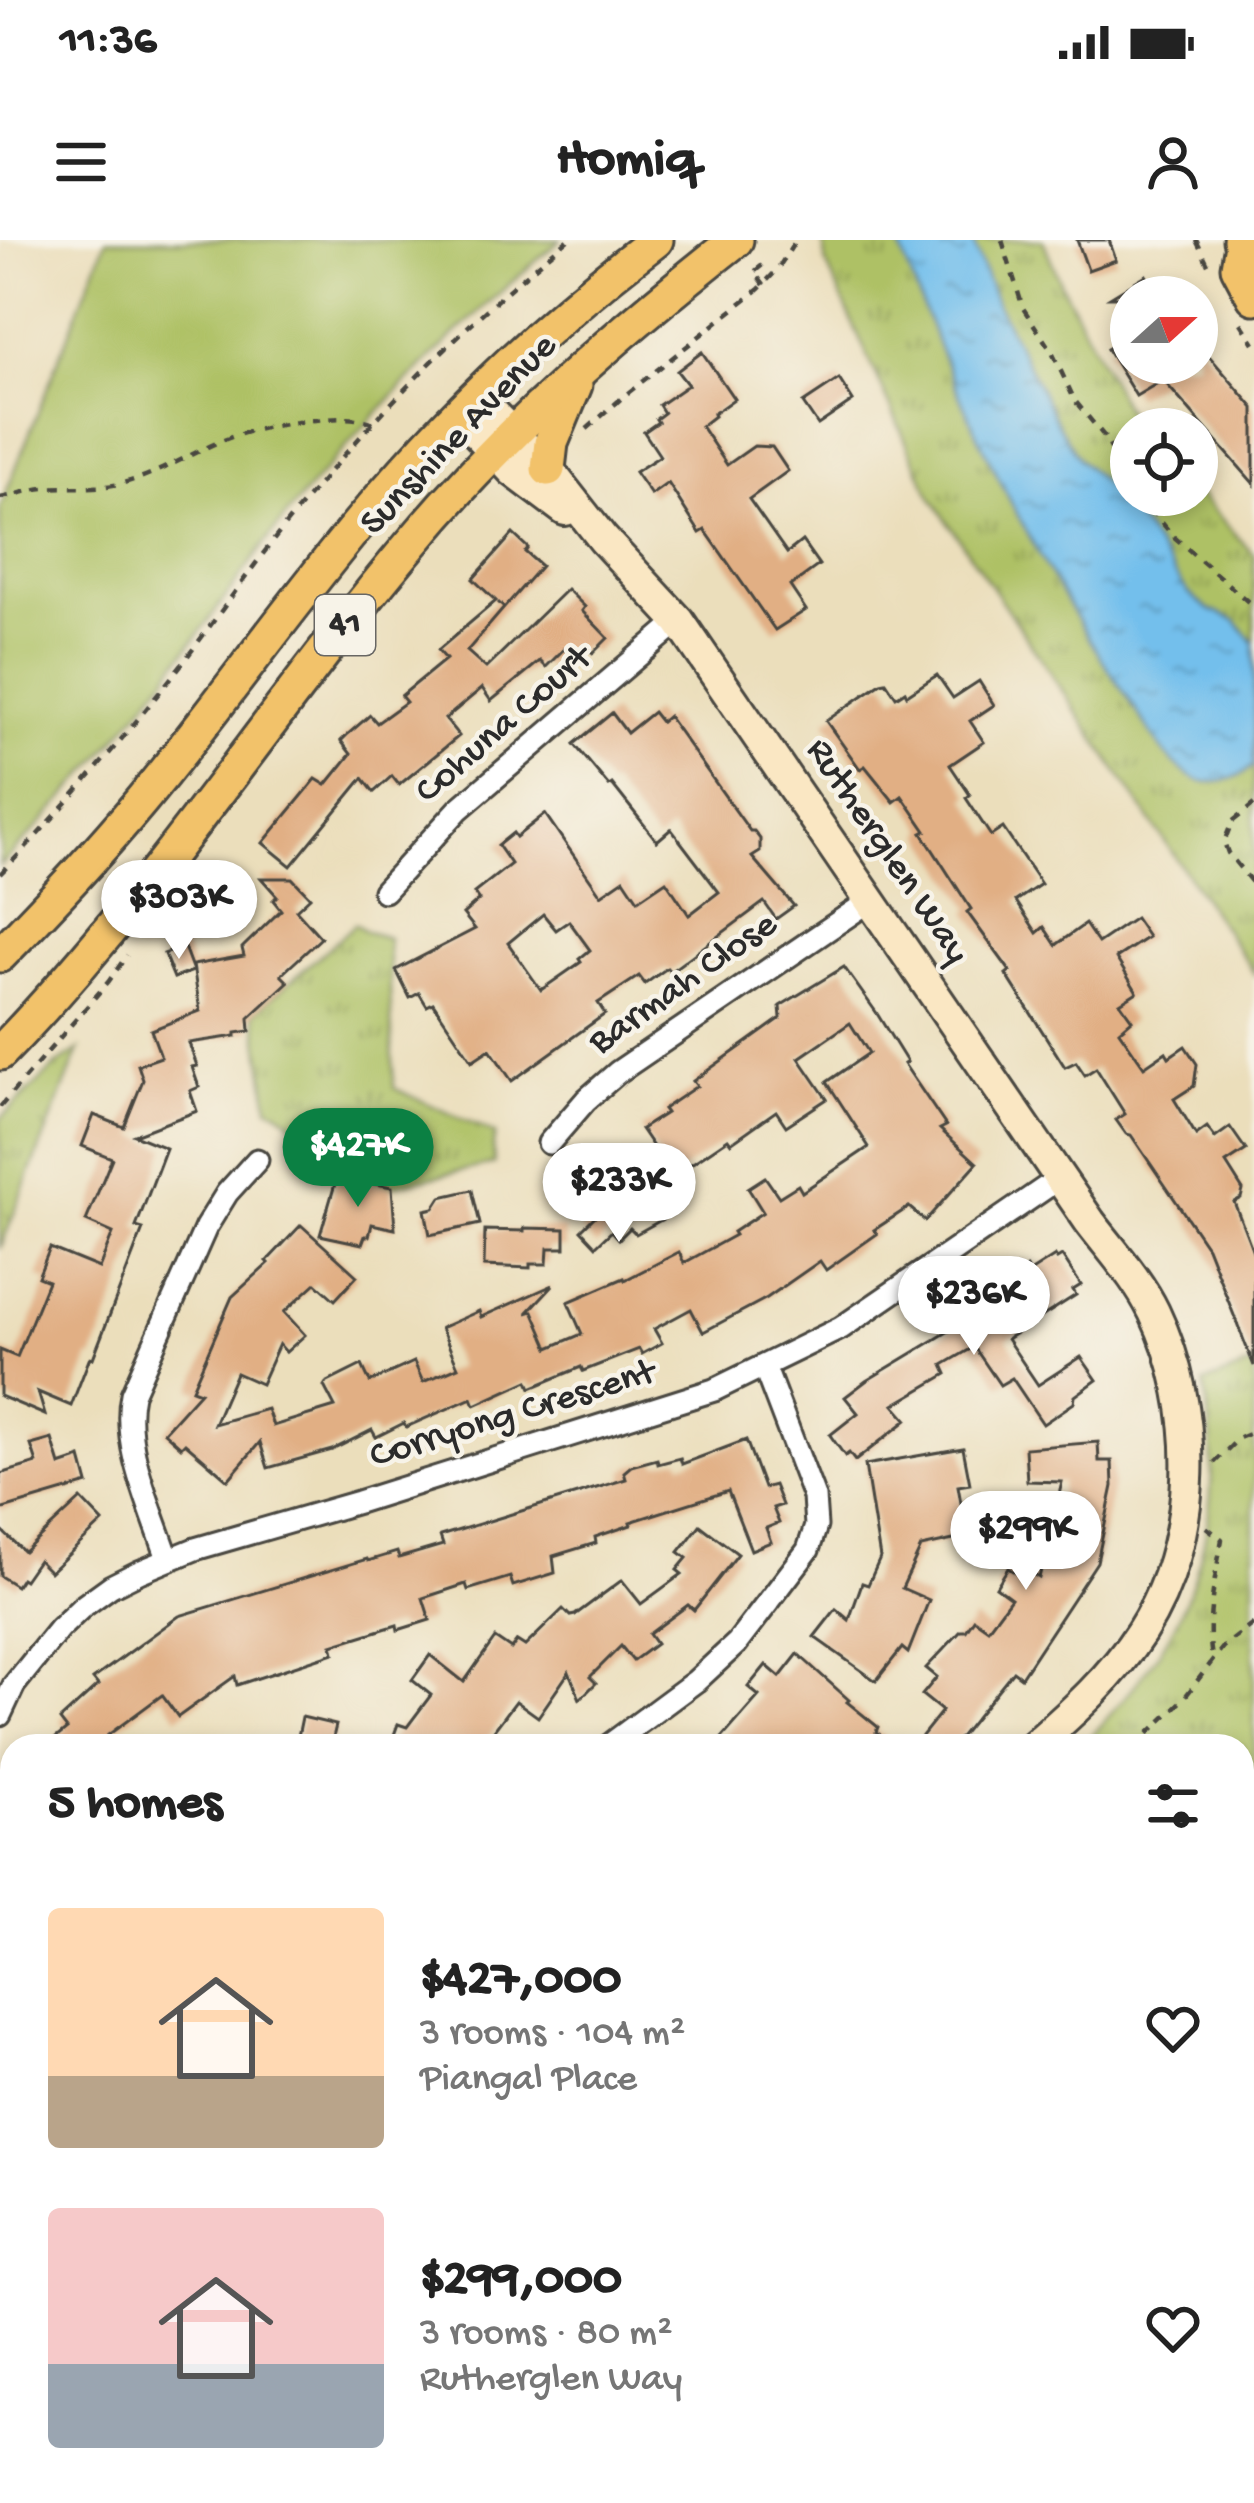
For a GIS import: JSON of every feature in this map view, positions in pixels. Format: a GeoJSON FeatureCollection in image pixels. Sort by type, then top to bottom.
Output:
{"type":"FeatureCollection","features":[{"type":"Feature","properties":{"kind":"main road","name":"Sunshine Avenue"},"geometry":{"type":"LineString","coordinates":[[0,955],[143,799],[355,528],[468,405],[552,325],[656,240]]}},
{"type":"Feature","properties":{"kind":"main road","name":"Sunshine Avenue"},"geometry":{"type":"LineString","coordinates":[[0,1053],[124,914],[368,596],[451,498],[584,367],[736,240]]}},
{"type":"Feature","properties":{"kind":"main road"},"geometry":{"type":"LineString","coordinates":[[1246,246],[1238,267],[1254,297]]}},
{"type":"Feature","properties":{"kind":"main road"},"geometry":{"type":"LineString","coordinates":[[549,456],[584,367]]}},
{"type":"Feature","properties":{"kind":"street","name":"Rutherglen Way"},"geometry":{"type":"LineString","coordinates":[[468,405],[504,443],[513,470],[603,539],[679,621],[1153,1311],[1180,1390],[1185,1431],[1183,1517],[1164,1586],[1142,1630],[1090,1697],[1047,1734]]}},
{"type":"Feature","properties":{"kind":"street","name":"Rutherglen Way"},"geometry":{"type":"LineString","coordinates":[[504,443],[549,456],[603,539]]}},
{"type":"Feature","properties":{"kind":"street","name":"Cohuna Court"},"geometry":{"type":"LineString","coordinates":[[385,891],[459,808],[679,621]]}},
{"type":"Feature","properties":{"kind":"street","name":"Barmah Close"},"geometry":{"type":"LineString","coordinates":[[549,1143],[617,1072],[871,900]]}},
{"type":"Feature","properties":{"kind":"street"},"geometry":{"type":"LineString","coordinates":[[168,1559],[134,1452],[128,1412],[132,1394],[206,1227],[227,1193],[257,1160]]}},
{"type":"Feature","properties":{"kind":"street","name":"Corryong Crescent"},"geometry":{"type":"LineString","coordinates":[[0,1715],[14,1685],[59,1629],[111,1586],[168,1559],[714,1390],[841,1328],[1060,1177]]}},
{"type":"Feature","properties":{"kind":"street"},"geometry":{"type":"LineString","coordinates":[[624,1734],[718,1662],[801,1562],[813,1539],[814,1496],[764,1366]]}},
{"type":"Feature","properties":{"kind":"path"},"geometry":{"type":"LineString","coordinates":[[0,874],[107,757],[280,531],[404,388],[568,240]]}},
{"type":"Feature","properties":{"kind":"path"},"geometry":{"type":"LineString","coordinates":[[549,456],[764,285],[796,240]]}},
{"type":"Feature","properties":{"kind":"path"},"geometry":{"type":"LineString","coordinates":[[1002,240],[1023,308],[1075,400],[1110,447]]}},
{"type":"Feature","properties":{"kind":"path"},"geometry":{"type":"LineString","coordinates":[[764,285],[754,272],[765,263]]}},
{"type":"Feature","properties":{"kind":"path"},"geometry":{"type":"LineString","coordinates":[[0,498],[37,489],[124,483],[251,432],[341,416],[373,423]]}},
{"type":"Feature","properties":{"kind":"path"},"geometry":{"type":"LineString","coordinates":[[1156,516],[1254,607]]}},
{"type":"Feature","properties":{"kind":"path"},"geometry":{"type":"LineString","coordinates":[[1254,804],[1232,822],[1223,842],[1254,885]]}},
{"type":"Feature","properties":{"kind":"path"},"geometry":{"type":"LineString","coordinates":[[0,1107],[109,981],[135,943]]}},
{"type":"Feature","properties":{"kind":"path"},"geometry":{"type":"LineString","coordinates":[[1208,1465],[1239,1438],[1254,1432]]}},
{"type":"Feature","properties":{"kind":"path"},"geometry":{"type":"LineString","coordinates":[[1203,1526],[1222,1538],[1212,1600],[1213,1661]]}},
{"type":"Feature","properties":{"kind":"path"},"geometry":{"type":"LineString","coordinates":[[1148,1734],[1182,1701],[1229,1640],[1254,1623]]}},
{"type":"Feature","properties":{"kind":"green space"},"geometry":{"type":"Polygon","coordinates":[[[106,240],[561,240],[461,329],[337,457],[123,730],[0,866],[0,508],[106,240]]]}},
{"type":"Feature","properties":{"kind":"green space"},"geometry":{"type":"Polygon","coordinates":[[[823,240],[1043,240],[1125,408],[1110,408],[1110,516],[1218,515],[1254,555],[1254,973],[931,497],[826,263],[823,240]]]}},
{"type":"Feature","properties":{"kind":"green space"},"geometry":{"type":"Polygon","coordinates":[[[355,924],[388,938],[394,1088],[495,1134],[494,1164],[394,1185],[307,1165],[298,1130],[269,1107],[255,1013],[355,924]]]}},
{"type":"Feature","properties":{"kind":"green space"},"geometry":{"type":"Polygon","coordinates":[[[79,1050],[0,1249],[0,1119],[79,1050]]]}},
{"type":"Feature","properties":{"kind":"green space"},"geometry":{"type":"Polygon","coordinates":[[[1254,1364],[1254,1734],[1093,1734],[1159,1652],[1190,1590],[1211,1488],[1204,1384],[1254,1364]]]}},
{"type":"Feature","properties":{"kind":"water"},"geometry":{"type":"Polygon","coordinates":[[[898,240],[972,240],[997,305],[1058,425],[1079,459],[1110,489],[1110,516],[1133,516],[1189,594],[1235,620],[1254,643],[1254,766],[1233,778],[1202,781],[1166,754],[1094,647],[1029,535],[971,420],[898,240]]]}},
{"type":"Feature","properties":{"kind":"building"},"geometry":{"type":"Polygon","coordinates":[[[1077,240],[1109,240],[1116,260],[1088,270],[1077,240]]]}},
{"type":"Feature","properties":{"kind":"building"},"geometry":{"type":"Polygon","coordinates":[[[702,352],[734,399],[701,426],[727,465],[754,446],[772,447],[788,471],[749,499],[787,553],[802,541],[819,565],[790,586],[806,610],[775,630],[668,483],[651,495],[635,472],[660,456],[644,432],[664,413],[659,405],[688,385],[677,371],[702,352]]]}},
{"type":"Feature","properties":{"kind":"building"},"geometry":{"type":"Polygon","coordinates":[[[1218,366],[1254,408],[1254,484],[1218,443],[1218,408],[1188,408],[1166,384],[1218,384],[1218,366]]]}},
{"type":"Feature","properties":{"kind":"building"},"geometry":{"type":"Polygon","coordinates":[[[839,379],[853,401],[818,425],[803,403],[839,379]]]}},
{"type":"Feature","properties":{"kind":"building"},"geometry":{"type":"Polygon","coordinates":[[[1129,384],[1156,384],[1136,396],[1129,384]]]}},
{"type":"Feature","properties":{"kind":"building"},"geometry":{"type":"Polygon","coordinates":[[[513,534],[541,566],[467,651],[486,668],[567,589],[608,638],[593,653],[584,645],[572,657],[564,649],[546,667],[540,661],[491,701],[482,688],[445,719],[459,736],[399,785],[392,776],[374,792],[363,778],[291,866],[263,843],[316,779],[326,785],[351,754],[341,741],[370,715],[377,723],[406,702],[401,696],[446,659],[438,650],[496,601],[473,579],[513,534]]]}},
{"type":"Feature","properties":{"kind":"building"},"geometry":{"type":"Polygon","coordinates":[[[937,675],[953,698],[979,681],[994,705],[970,721],[984,742],[950,765],[991,836],[1003,828],[1041,884],[1016,901],[1037,933],[1044,927],[1056,945],[1085,924],[1098,943],[1135,918],[1148,937],[1116,958],[1137,992],[1120,1003],[1132,1020],[1119,1031],[1144,1067],[1185,1046],[1197,1064],[1194,1086],[1174,1099],[1196,1135],[1207,1127],[1215,1138],[1230,1127],[1246,1150],[1226,1163],[1243,1190],[1234,1202],[1254,1254],[1254,1366],[1207,1247],[1116,1120],[1125,1114],[1096,1068],[1085,1075],[1076,1062],[1065,1067],[1006,974],[1010,971],[967,912],[971,909],[902,796],[894,802],[865,766],[860,769],[826,721],[881,683],[886,682],[896,697],[937,675]]]}},
{"type":"Feature","properties":{"kind":"building"},"geometry":{"type":"Polygon","coordinates":[[[653,712],[661,722],[668,716],[760,839],[760,852],[752,857],[794,906],[776,919],[764,902],[670,972],[667,968],[645,984],[639,976],[598,1003],[605,1014],[512,1081],[490,1049],[472,1061],[433,1003],[427,1006],[419,993],[410,998],[396,970],[475,929],[463,914],[479,900],[474,893],[511,864],[498,845],[545,814],[601,895],[624,879],[638,900],[666,881],[689,915],[719,892],[671,829],[657,841],[574,744],[612,713],[627,733],[653,712]],[[543,914],[508,943],[541,990],[581,962],[590,950],[569,921],[556,930],[543,914]]]}},
{"type":"Feature","properties":{"kind":"building"},"geometry":{"type":"Polygon","coordinates":[[[261,878],[292,878],[310,897],[296,910],[321,938],[281,975],[288,982],[249,1018],[250,1031],[189,1043],[197,1066],[192,1067],[199,1087],[190,1091],[197,1111],[134,1135],[166,1148],[136,1227],[143,1229],[71,1406],[38,1392],[45,1415],[0,1396],[0,1350],[17,1357],[48,1281],[38,1277],[50,1248],[99,1268],[113,1233],[86,1221],[112,1158],[82,1146],[94,1115],[124,1127],[143,1080],[138,1065],[161,1057],[151,1030],[200,1011],[193,965],[244,956],[242,948],[281,910],[273,900],[277,896],[261,878]]]}},
{"type":"Feature","properties":{"kind":"building"},"geometry":{"type":"Polygon","coordinates":[[[184,947],[193,971],[174,978],[164,954],[184,947]]]}},
{"type":"Feature","properties":{"kind":"building"},"geometry":{"type":"Polygon","coordinates":[[[844,967],[946,1126],[940,1129],[977,1163],[925,1221],[909,1207],[826,1270],[820,1261],[767,1298],[703,1332],[691,1309],[654,1329],[662,1343],[642,1354],[639,1349],[531,1388],[528,1381],[475,1405],[472,1398],[406,1427],[404,1423],[376,1437],[372,1430],[332,1450],[268,1468],[260,1442],[228,1480],[185,1443],[181,1447],[164,1432],[200,1392],[192,1389],[232,1297],[301,1225],[357,1276],[335,1300],[316,1283],[284,1312],[305,1335],[286,1352],[279,1344],[261,1384],[236,1373],[214,1424],[267,1409],[273,1426],[335,1407],[324,1386],[362,1365],[370,1382],[414,1362],[423,1382],[458,1367],[441,1328],[479,1311],[481,1317],[553,1285],[527,1313],[533,1311],[549,1348],[582,1334],[568,1302],[679,1252],[684,1263],[735,1235],[763,1212],[748,1188],[765,1177],[779,1197],[798,1185],[802,1192],[869,1147],[827,1082],[869,1053],[850,1023],[799,1058],[827,1099],[786,1126],[776,1111],[660,1185],[666,1192],[651,1207],[663,1219],[636,1234],[630,1228],[619,1239],[612,1231],[596,1246],[581,1230],[658,1154],[641,1129],[697,1086],[693,1081],[781,1018],[780,1006],[844,967]]]}},
{"type":"Feature","properties":{"kind":"building"},"geometry":{"type":"Polygon","coordinates":[[[337,1177],[392,1187],[395,1229],[372,1224],[362,1244],[320,1235],[337,1177]]]}},
{"type":"Feature","properties":{"kind":"building"},"geometry":{"type":"Polygon","coordinates":[[[472,1190],[480,1224],[430,1235],[425,1210],[434,1208],[441,1197],[472,1190]]]}},
{"type":"Feature","properties":{"kind":"building"},"geometry":{"type":"Polygon","coordinates":[[[565,1229],[565,1248],[548,1248],[547,1264],[530,1264],[530,1268],[484,1266],[485,1230],[565,1229]]]}},
{"type":"Feature","properties":{"kind":"building"},"geometry":{"type":"Polygon","coordinates":[[[1062,1256],[1081,1285],[1073,1290],[1076,1295],[1007,1339],[1038,1385],[1081,1357],[1097,1380],[1075,1396],[1074,1403],[1043,1424],[1012,1378],[1000,1385],[974,1347],[943,1365],[947,1374],[894,1405],[907,1420],[855,1461],[849,1453],[845,1456],[830,1435],[858,1413],[845,1397],[959,1325],[955,1319],[1008,1279],[1062,1256]]]}},
{"type":"Feature","properties":{"kind":"building"},"geometry":{"type":"Polygon","coordinates":[[[52,1439],[60,1465],[81,1458],[88,1484],[0,1510],[0,1474],[37,1463],[31,1445],[52,1439]]]}},
{"type":"Feature","properties":{"kind":"building"},"geometry":{"type":"Polygon","coordinates":[[[746,1440],[764,1488],[774,1485],[782,1505],[773,1508],[779,1523],[766,1528],[771,1542],[751,1550],[728,1491],[630,1522],[595,1537],[596,1543],[553,1556],[555,1573],[513,1586],[510,1577],[468,1590],[466,1584],[423,1598],[430,1620],[332,1645],[334,1653],[237,1685],[235,1676],[178,1717],[162,1695],[109,1734],[61,1734],[67,1729],[60,1720],[98,1685],[93,1679],[179,1616],[367,1559],[397,1552],[399,1558],[443,1545],[440,1536],[626,1479],[624,1472],[631,1466],[680,1458],[682,1464],[746,1440]]]}},
{"type":"Feature","properties":{"kind":"building"},"geometry":{"type":"Polygon","coordinates":[[[1098,1442],[1099,1461],[1112,1461],[1113,1486],[1097,1562],[1021,1677],[1013,1671],[963,1734],[924,1734],[942,1711],[922,1695],[937,1677],[926,1668],[974,1619],[988,1629],[1011,1598],[996,1587],[1008,1568],[1024,1578],[1029,1572],[1039,1578],[1062,1482],[1027,1481],[1025,1448],[1098,1442]]]}},
{"type":"Feature","properties":{"kind":"building"},"geometry":{"type":"Polygon","coordinates":[[[963,1448],[970,1484],[958,1486],[967,1537],[921,1547],[902,1588],[929,1600],[908,1653],[902,1648],[876,1681],[814,1637],[836,1609],[849,1620],[862,1583],[868,1585],[880,1558],[865,1465],[963,1448]]]}},
{"type":"Feature","properties":{"kind":"building"},"geometry":{"type":"Polygon","coordinates":[[[81,1499],[103,1522],[50,1572],[38,1560],[16,1586],[0,1576],[0,1529],[24,1552],[81,1499]]]}},
{"type":"Feature","properties":{"kind":"building"},"geometry":{"type":"Polygon","coordinates":[[[700,1525],[738,1554],[694,1610],[688,1605],[649,1634],[656,1644],[633,1661],[621,1646],[590,1677],[596,1683],[580,1699],[569,1672],[538,1717],[516,1701],[491,1734],[394,1734],[398,1724],[407,1727],[431,1695],[412,1680],[430,1655],[464,1682],[495,1638],[511,1649],[517,1641],[525,1646],[563,1609],[575,1615],[622,1580],[641,1604],[682,1574],[677,1570],[687,1558],[679,1552],[700,1525]]]}},
{"type":"Feature","properties":{"kind":"building"},"geometry":{"type":"Polygon","coordinates":[[[798,1654],[878,1727],[879,1734],[726,1734],[759,1696],[748,1687],[766,1665],[780,1677],[798,1654]]]}},
{"type":"Feature","properties":{"kind":"building"},"geometry":{"type":"Polygon","coordinates":[[[302,1717],[336,1725],[334,1734],[298,1734],[302,1717]]]}}]}
